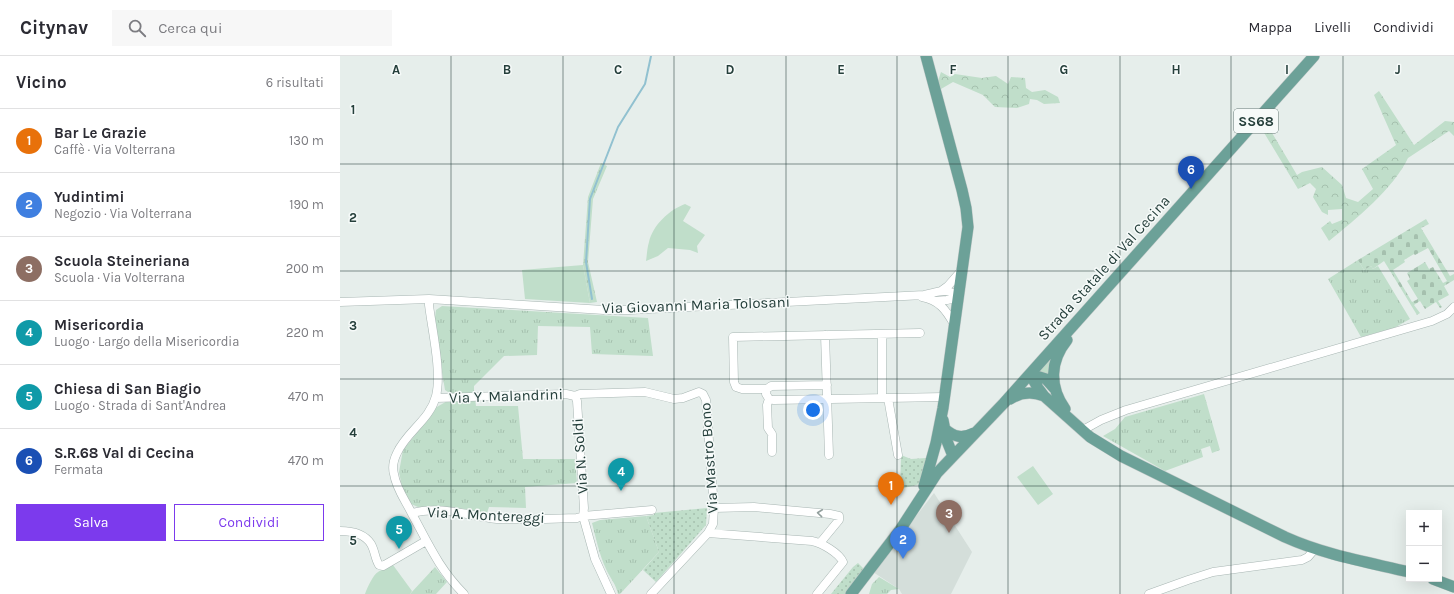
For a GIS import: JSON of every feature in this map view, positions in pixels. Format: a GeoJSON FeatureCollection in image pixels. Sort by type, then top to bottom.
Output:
{"type":"FeatureCollection","features":[{"type":"Feature","properties":{"kind":"main road"},"geometry":{"type":"LineString","coordinates":[[922,494],[936,443],[943,408],[967,230],[966,208],[926,56]]}},
{"type":"Feature","properties":{"kind":"main road","name":"Strada Statale di Val Cecina"},"geometry":{"type":"LineString","coordinates":[[997,410],[1314,56]]}},
{"type":"Feature","properties":{"kind":"main road"},"geometry":{"type":"LineString","coordinates":[[1079,426],[1063,407],[1055,389],[1053,372],[1054,365],[1065,343],[1091,312],[1110,284]]}},
{"type":"Feature","properties":{"kind":"main road"},"geometry":{"type":"LineString","coordinates":[[1030,374],[1046,379],[1055,389]]}},
{"type":"Feature","properties":{"kind":"main road"},"geometry":{"type":"LineString","coordinates":[[1030,374],[1044,396],[1095,441],[1121,456],[1314,550],[1406,571]]}},
{"type":"Feature","properties":{"kind":"main road"},"geometry":{"type":"LineString","coordinates":[[997,410],[1019,394],[1034,393],[1044,396]]}},
{"type":"Feature","properties":{"kind":"main road"},"geometry":{"type":"LineString","coordinates":[[943,408],[947,440],[953,456]]}},
{"type":"Feature","properties":{"kind":"main road","name":"SS68"},"geometry":{"type":"LineString","coordinates":[[851,594],[900,530],[937,473],[997,410]]}},
{"type":"Feature","properties":{"kind":"main road"},"geometry":{"type":"LineString","coordinates":[[945,429],[952,435],[960,437],[967,436],[980,429]]}},
{"type":"Feature","properties":{"kind":"main road"},"geometry":{"type":"LineString","coordinates":[[936,443],[944,453],[953,456]]}},
{"type":"Feature","properties":{"kind":"main road"},"geometry":{"type":"LineString","coordinates":[[1441,582],[1454,587]]}},
{"type":"Feature","properties":{"kind":"street","name":"Via Giovanni Maria Tolosani"},"geometry":{"type":"LineString","coordinates":[[340,302],[429,299],[604,310],[629,310],[924,295],[940,291],[948,286],[962,270]]}},
{"type":"Feature","properties":{"kind":"street","name":"Via Giovanni Maria Tolosani"},"geometry":{"type":"LineString","coordinates":[[940,291],[951,292],[959,297]]}},
{"type":"Feature","properties":{"kind":"street","name":"Via Giovanni Maria Tolosani"},"geometry":{"type":"LineString","coordinates":[[915,295],[935,301],[943,306],[954,324]]}},
{"type":"Feature","properties":{"kind":"street","name":"Via Giovanni Maria Tolosani"},"geometry":{"type":"LineString","coordinates":[[935,301],[959,297]]}},
{"type":"Feature","properties":{"kind":"street"},"geometry":{"type":"LineString","coordinates":[[429,299],[438,376],[436,398],[427,414],[401,446],[394,463],[393,472],[397,486],[444,572],[464,594]]}},
{"type":"Feature","properties":{"kind":"street"},"geometry":{"type":"LineString","coordinates":[[1079,426],[1126,410],[1432,321],[1447,314],[1454,307]]}},
{"type":"Feature","properties":{"kind":"street"},"geometry":{"type":"LineString","coordinates":[[827,385],[775,386],[766,389],[742,390],[736,387],[734,382],[733,337],[920,333]]}},
{"type":"Feature","properties":{"kind":"street"},"geometry":{"type":"LineString","coordinates":[[882,334],[885,398],[898,455]]}},
{"type":"Feature","properties":{"kind":"street"},"geometry":{"type":"LineString","coordinates":[[825,335],[829,455]]}},
{"type":"Feature","properties":{"kind":"street"},"geometry":{"type":"LineString","coordinates":[[766,389],[766,394],[769,399],[767,405],[768,428],[772,434],[772,452]]}},
{"type":"Feature","properties":{"kind":"street","name":"Via Mastro Bono"},"geometry":{"type":"LineString","coordinates":[[575,396],[580,394],[645,392],[674,399],[683,398],[699,392],[703,394],[706,398],[714,508],[713,524],[708,533]]}},
{"type":"Feature","properties":{"kind":"street","name":"Via Y. Malandrini"},"geometry":{"type":"LineString","coordinates":[[436,398],[566,394],[575,396]]}},
{"type":"Feature","properties":{"kind":"street","name":"Via N. Soldi"},"geometry":{"type":"LineString","coordinates":[[575,396],[577,401],[584,510],[583,516],[595,559],[611,594]]}},
{"type":"Feature","properties":{"kind":"street"},"geometry":{"type":"LineString","coordinates":[[769,399],[944,397]]}},
{"type":"Feature","properties":{"kind":"street"},"geometry":{"type":"LineString","coordinates":[[714,508],[765,508],[839,516],[840,518],[838,521],[820,543]]}},
{"type":"Feature","properties":{"kind":"street","name":"Via A. Montereggi"},"geometry":{"type":"LineString","coordinates":[[412,513],[447,511],[493,518],[518,519],[577,518],[583,516],[652,510]]}},
{"type":"Feature","properties":{"kind":"street"},"geometry":{"type":"LineString","coordinates":[[340,531],[358,533],[365,538],[371,544],[379,565],[383,566],[426,541]]}},
{"type":"Feature","properties":{"kind":"street"},"geometry":{"type":"LineString","coordinates":[[651,594],[708,533],[803,540],[820,543],[840,558],[842,562],[817,594]]}},
{"type":"Feature","properties":{"kind":"street"},"geometry":{"type":"LineString","coordinates":[[1149,594],[1209,573],[1302,560],[1308,557],[1314,550]]}},
{"type":"Feature","properties":{"kind":"shaded area"},"geometry":{"type":"Polygon","coordinates":[[[934,493],[972,552],[951,594],[902,594],[899,589],[873,572],[934,493]]]}},
{"type":"Feature","properties":{"kind":"green space"},"geometry":{"type":"Polygon","coordinates":[[[941,72],[950,77],[955,74],[982,78],[996,76],[1008,84],[1011,77],[1025,78],[1026,88],[1032,92],[1045,90],[1058,97],[1060,103],[1044,104],[1037,100],[1030,99],[1029,104],[1017,108],[995,107],[983,95],[953,82],[941,89],[938,81],[941,72]]]}},
{"type":"Feature","properties":{"kind":"green space"},"geometry":{"type":"Polygon","coordinates":[[[1379,91],[1414,145],[1445,121],[1454,122],[1454,136],[1449,131],[1408,158],[1402,169],[1384,192],[1329,241],[1321,228],[1330,221],[1332,224],[1342,220],[1342,209],[1328,210],[1328,215],[1322,212],[1313,197],[1316,189],[1310,183],[1298,189],[1260,126],[1265,121],[1297,175],[1302,172],[1322,167],[1342,185],[1346,198],[1358,202],[1373,189],[1362,169],[1396,145],[1374,95],[1379,91]]]}},
{"type":"Feature","properties":{"kind":"green space"},"geometry":{"type":"Polygon","coordinates":[[[601,163],[607,166],[593,199],[588,262],[597,302],[590,303],[583,265],[588,197],[601,163]]]}},
{"type":"Feature","properties":{"kind":"green space"},"geometry":{"type":"Polygon","coordinates":[[[685,204],[691,207],[683,221],[705,235],[697,246],[698,253],[690,250],[668,248],[658,256],[646,261],[648,244],[658,224],[673,210],[685,204]]]}},
{"type":"Feature","properties":{"kind":"green space"},"geometry":{"type":"Polygon","coordinates":[[[1426,219],[1429,224],[1421,228],[1450,276],[1454,274],[1454,280],[1444,286],[1449,295],[1438,301],[1442,307],[1440,308],[1436,302],[1425,309],[1420,301],[1414,305],[1420,313],[1417,315],[1384,261],[1373,269],[1371,266],[1364,270],[1358,260],[1426,219]],[[1428,248],[1404,260],[1405,262],[1393,270],[1412,302],[1418,299],[1407,281],[1410,279],[1407,273],[1425,262],[1429,269],[1433,267],[1443,283],[1447,281],[1428,248]]]}},
{"type":"Feature","properties":{"kind":"green space"},"geometry":{"type":"Polygon","coordinates":[[[1358,260],[1364,270],[1371,266],[1373,269],[1378,266],[1410,319],[1394,328],[1361,337],[1328,279],[1358,260]]]}},
{"type":"Feature","properties":{"kind":"green space"},"geometry":{"type":"Polygon","coordinates":[[[583,265],[590,303],[525,299],[522,270],[583,265]]]}},
{"type":"Feature","properties":{"kind":"green space"},"geometry":{"type":"Polygon","coordinates":[[[442,306],[648,318],[653,356],[592,354],[590,327],[538,326],[537,355],[504,356],[474,386],[474,393],[451,394],[445,390],[434,324],[436,310],[442,306]]]}},
{"type":"Feature","properties":{"kind":"green space"},"geometry":{"type":"Polygon","coordinates":[[[1057,350],[1050,375],[1036,373],[1057,350]]]}},
{"type":"Feature","properties":{"kind":"green space"},"geometry":{"type":"Polygon","coordinates":[[[1204,394],[1220,450],[1212,453],[1210,446],[1201,449],[1203,457],[1165,471],[1103,436],[1115,429],[1125,417],[1204,394]]]}},
{"type":"Feature","properties":{"kind":"green space"},"geometry":{"type":"Polygon","coordinates":[[[475,399],[476,406],[518,406],[523,459],[575,459],[577,483],[525,487],[526,508],[489,507],[487,513],[453,507],[418,507],[411,504],[402,487],[399,472],[403,450],[435,408],[449,400],[475,399]]]}},
{"type":"Feature","properties":{"kind":"green space"},"geometry":{"type":"Polygon","coordinates":[[[901,455],[911,459],[926,458],[920,484],[900,489],[901,455]]]}},
{"type":"Feature","properties":{"kind":"green space"},"geometry":{"type":"Polygon","coordinates":[[[1033,466],[1053,494],[1038,505],[1017,477],[1033,466]]]}},
{"type":"Feature","properties":{"kind":"green space"},"geometry":{"type":"Polygon","coordinates":[[[707,508],[706,525],[656,582],[643,570],[659,552],[646,516],[654,515],[654,513],[707,508]]]}},
{"type":"Feature","properties":{"kind":"green space"},"geometry":{"type":"Polygon","coordinates":[[[646,516],[659,552],[620,594],[618,594],[601,558],[592,523],[600,520],[646,516]]]}},
{"type":"Feature","properties":{"kind":"green space"},"geometry":{"type":"Polygon","coordinates":[[[858,563],[864,569],[845,594],[831,594],[853,567],[858,563]]]}},
{"type":"Feature","properties":{"kind":"green space"},"geometry":{"type":"Polygon","coordinates":[[[393,565],[412,591],[410,594],[365,594],[374,576],[380,571],[393,565]]]}},
{"type":"Feature","properties":{"kind":"green space"},"geometry":{"type":"Polygon","coordinates":[[[435,567],[447,582],[436,594],[410,594],[435,567]]]}},
{"type":"Feature","properties":{"kind":"green space"},"geometry":{"type":"Polygon","coordinates":[[[879,577],[899,589],[891,590],[887,594],[869,594],[872,584],[879,577]]]}},
{"type":"Feature","properties":{"kind":"waterway"},"geometry":{"type":"LineString","coordinates":[[592,299],[586,262],[590,199],[618,127],[645,84],[651,56]]}},
{"type":"Feature","properties":{"kind":"place","name":"S.R.68 Val di Cecina"},"geometry":{"type":"Point","coordinates":[1191,189]}},
{"type":"Feature","properties":{"kind":"place","name":"Misericordia"},"geometry":{"type":"Point","coordinates":[621,491]}},
{"type":"Feature","properties":{"kind":"place","name":"Bar Le Grazie"},"geometry":{"type":"Point","coordinates":[891,505]}},
{"type":"Feature","properties":{"kind":"place","name":"Scuola Steineriana"},"geometry":{"type":"Point","coordinates":[949,533]}},
{"type":"Feature","properties":{"kind":"place","name":"Chiesa di San Biagio"},"geometry":{"type":"Point","coordinates":[399,549]}},
{"type":"Feature","properties":{"kind":"place","name":"Yudintimi"},"geometry":{"type":"Point","coordinates":[903,559]}}]}
